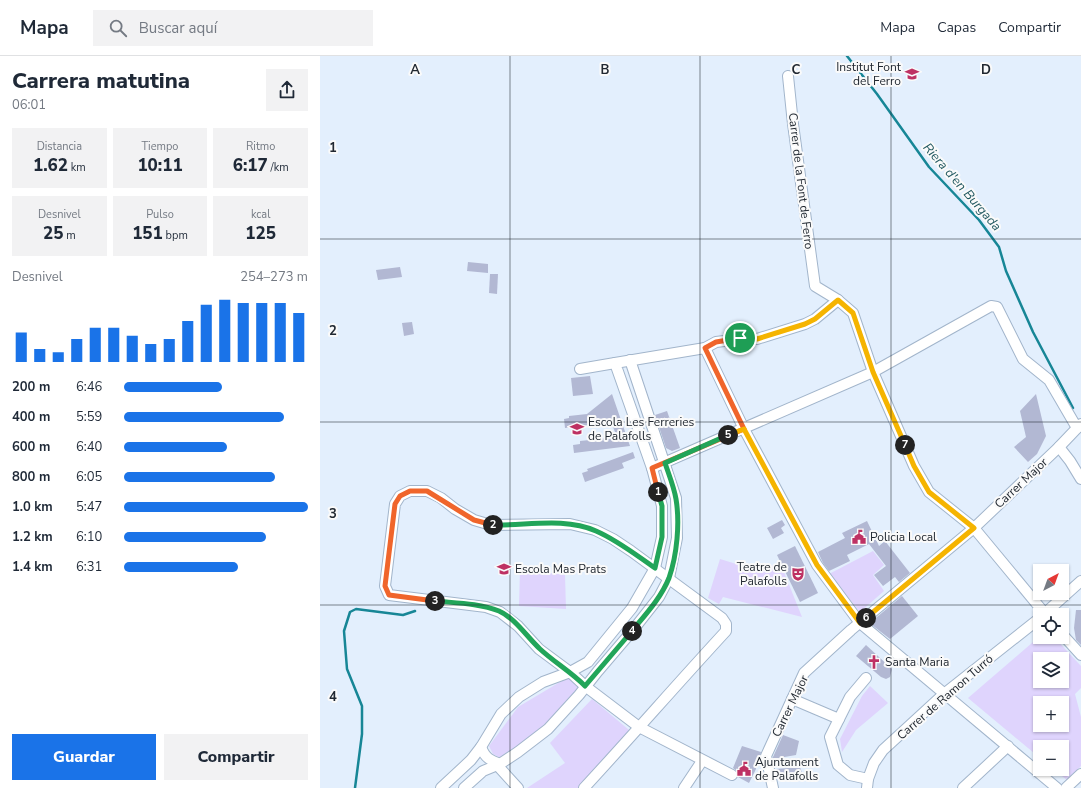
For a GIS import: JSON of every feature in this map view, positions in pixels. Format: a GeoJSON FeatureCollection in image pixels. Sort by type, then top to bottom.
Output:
{"type":"FeatureCollection","features":[{"type":"Feature","properties":{"kind":"street","name":"Carrer de la Font de Ferro"},"geometry":{"type":"LineString","coordinates":[[788,76],[815,286],[838,300]]}},
{"type":"Feature","properties":{"kind":"street"},"geometry":{"type":"LineString","coordinates":[[580,369],[705,348],[716,342],[740,338],[757,339],[805,324],[815,319],[838,300],[853,313],[873,372],[914,466],[929,492],[974,528],[1037,608]]}},
{"type":"Feature","properties":{"kind":"street"},"geometry":{"type":"LineString","coordinates":[[652,468],[873,372],[991,306],[997,307],[1023,359],[1049,380],[1079,426]]}},
{"type":"Feature","properties":{"kind":"street"},"geometry":{"type":"LineString","coordinates":[[705,348],[744,429],[817,565],[860,623],[1057,788]]}},
{"type":"Feature","properties":{"kind":"street"},"geometry":{"type":"LineString","coordinates":[[464,788],[483,771],[498,764],[548,729],[579,695],[633,630],[659,596],[669,578],[677,538],[678,523],[676,498],[630,360]]}},
{"type":"Feature","properties":{"kind":"street"},"geometry":{"type":"LineString","coordinates":[[441,788],[471,760],[481,747],[501,714],[520,697],[543,682],[570,672],[588,662],[632,608],[655,568],[662,537],[662,506],[652,468],[615,363]]}},
{"type":"Feature","properties":{"kind":"street","name":"Carrer Major"},"geometry":{"type":"LineString","coordinates":[[772,788],[766,756],[804,673],[860,623],[974,528],[1060,447],[1079,426]]}},
{"type":"Feature","properties":{"kind":"street"},"geometry":{"type":"LineString","coordinates":[[1060,447],[1081,479]]}},
{"type":"Feature","properties":{"kind":"street"},"geometry":{"type":"LineString","coordinates":[[584,788],[639,727],[726,631],[726,624],[722,618],[669,578],[613,539],[595,530],[570,524],[491,525],[474,520],[427,491],[410,491],[400,496],[395,504],[385,586],[389,595],[486,607],[500,612],[518,626],[539,648],[570,672],[585,686],[639,727],[702,761],[732,775]]}},
{"type":"Feature","properties":{"kind":"street","name":"Carrer de Ramon Turró"},"geometry":{"type":"LineString","coordinates":[[1051,608],[1081,581]]}},
{"type":"Feature","properties":{"kind":"street","name":"Carrer de Ramon Turró"},"geometry":{"type":"LineString","coordinates":[[868,784],[874,763],[883,750],[944,694],[1033,623]]}},
{"type":"Feature","properties":{"kind":"street"},"geometry":{"type":"LineString","coordinates":[[1069,642],[1081,655]]}},
{"type":"Feature","properties":{"kind":"street"},"geometry":{"type":"LineString","coordinates":[[866,678],[850,697],[830,737],[838,765],[850,775],[868,784]]}},
{"type":"Feature","properties":{"kind":"street"},"geometry":{"type":"LineString","coordinates":[[792,699],[839,719]]}},
{"type":"Feature","properties":{"kind":"street"},"geometry":{"type":"LineString","coordinates":[[963,788],[1008,746]]}},
{"type":"Feature","properties":{"kind":"street"},"geometry":{"type":"LineString","coordinates":[[481,747],[484,755],[498,764],[518,788]]}},
{"type":"Feature","properties":{"kind":"street"},"geometry":{"type":"LineString","coordinates":[[684,788],[702,761]]}},
{"type":"Feature","properties":{"kind":"street"},"geometry":{"type":"LineString","coordinates":[[1066,788],[1081,774]]}},
{"type":"Feature","properties":{"kind":"shaded area"},"geometry":{"type":"Polygon","coordinates":[[[873,551],[884,565],[873,575],[884,591],[860,612],[829,574],[873,551]]]}},
{"type":"Feature","properties":{"kind":"shaded area"},"geometry":{"type":"Polygon","coordinates":[[[720,559],[746,567],[768,565],[782,567],[802,617],[723,597],[719,604],[708,598],[720,559]]]}},
{"type":"Feature","properties":{"kind":"shaded area"},"geometry":{"type":"Polygon","coordinates":[[[520,569],[565,575],[566,609],[519,606],[520,569]]]}},
{"type":"Feature","properties":{"kind":"shaded area"},"geometry":{"type":"Polygon","coordinates":[[[1033,642],[1033,644],[1061,644],[1068,652],[1033,652],[1033,688],[1069,688],[1069,653],[1081,666],[1081,688],[1075,694],[1081,717],[1081,766],[1067,780],[1062,776],[1069,776],[1069,740],[1033,740],[1033,752],[968,698],[1033,642]]]}},
{"type":"Feature","properties":{"kind":"shaded area"},"geometry":{"type":"Polygon","coordinates":[[[570,676],[580,686],[547,724],[500,758],[493,754],[489,746],[518,707],[570,676]]]}},
{"type":"Feature","properties":{"kind":"shaded area"},"geometry":{"type":"Polygon","coordinates":[[[870,686],[888,703],[856,730],[842,752],[840,739],[862,696],[870,686]]]}},
{"type":"Feature","properties":{"kind":"shaded area"},"geometry":{"type":"Polygon","coordinates":[[[592,699],[635,735],[591,788],[527,788],[565,763],[550,743],[592,699]]]}},
{"type":"Feature","properties":{"kind":"building"},"geometry":{"type":"Polygon","coordinates":[[[468,262],[488,264],[488,273],[467,271],[468,262]]]}},
{"type":"Feature","properties":{"kind":"building"},"geometry":{"type":"Polygon","coordinates":[[[400,267],[402,277],[378,280],[376,270],[400,267]]]}},
{"type":"Feature","properties":{"kind":"building"},"geometry":{"type":"Polygon","coordinates":[[[490,274],[498,274],[497,294],[489,293],[490,274]]]}},
{"type":"Feature","properties":{"kind":"building"},"geometry":{"type":"Polygon","coordinates":[[[412,322],[414,334],[404,336],[402,323],[412,322]]]}},
{"type":"Feature","properties":{"kind":"building"},"geometry":{"type":"Polygon","coordinates":[[[590,376],[593,394],[573,396],[571,378],[590,376]]]}},
{"type":"Feature","properties":{"kind":"building"},"geometry":{"type":"Polygon","coordinates":[[[612,394],[630,446],[574,453],[573,445],[580,444],[580,441],[617,437],[611,422],[565,428],[564,419],[569,418],[569,416],[587,414],[612,394]]]}},
{"type":"Feature","properties":{"kind":"building"},"geometry":{"type":"Polygon","coordinates":[[[1036,394],[1046,436],[1037,454],[1028,462],[1014,447],[1026,437],[1020,411],[1036,394]]]}},
{"type":"Feature","properties":{"kind":"building"},"geometry":{"type":"Polygon","coordinates":[[[667,411],[680,448],[672,451],[666,448],[655,415],[667,411]]]}},
{"type":"Feature","properties":{"kind":"building"},"geometry":{"type":"Polygon","coordinates":[[[633,452],[635,458],[622,463],[624,468],[585,482],[582,473],[588,471],[587,469],[633,452]]]}},
{"type":"Feature","properties":{"kind":"building"},"geometry":{"type":"Polygon","coordinates":[[[782,520],[785,525],[781,528],[784,533],[773,539],[767,528],[782,520]]]}},
{"type":"Feature","properties":{"kind":"building"},"geometry":{"type":"Polygon","coordinates":[[[867,521],[879,546],[885,541],[910,573],[899,582],[895,577],[883,586],[874,575],[886,566],[869,544],[847,555],[850,561],[829,571],[823,563],[818,552],[845,538],[842,533],[867,521]]]}},
{"type":"Feature","properties":{"kind":"building","name":"Teatre de Palafolls"},"geometry":{"type":"Polygon","coordinates":[[[795,546],[818,593],[800,602],[777,555],[795,546]]]}},
{"type":"Feature","properties":{"kind":"building"},"geometry":{"type":"Polygon","coordinates":[[[902,596],[918,616],[890,639],[872,625],[871,622],[902,596]]]}},
{"type":"Feature","properties":{"kind":"building"},"geometry":{"type":"Polygon","coordinates":[[[1076,610],[1081,610],[1081,645],[1076,640],[1074,628],[1076,610]]]}},
{"type":"Feature","properties":{"kind":"building","name":"Santa Maria"},"geometry":{"type":"Polygon","coordinates":[[[866,645],[892,669],[890,677],[886,679],[881,677],[856,656],[866,645]]]}},
{"type":"Feature","properties":{"kind":"building"},"geometry":{"type":"Polygon","coordinates":[[[783,735],[799,741],[796,755],[773,759],[773,757],[783,735]]]}},
{"type":"Feature","properties":{"kind":"building"},"geometry":{"type":"Polygon","coordinates":[[[742,746],[761,752],[761,761],[755,762],[756,769],[749,783],[738,777],[738,772],[733,768],[742,746]]]}},
{"type":"Feature","properties":{"kind":"building"},"geometry":{"type":"Polygon","coordinates":[[[800,767],[802,773],[777,778],[776,769],[800,767]]]}},
{"type":"Feature","properties":{"kind":"waterway","name":"Riera d'en Burgada"},"geometry":{"type":"LineString","coordinates":[[847,56],[877,94],[929,167],[979,220],[999,247],[1006,271],[1033,332],[1073,408]]}},
{"type":"Feature","properties":{"kind":"waterway"},"geometry":{"type":"LineString","coordinates":[[355,788],[362,734],[362,706],[347,669],[344,631],[350,612],[356,609],[403,615],[415,611]]}},
{"type":"Feature","properties":{"kind":"place","name":"Institut Font del Ferro"},"geometry":{"type":"Point","coordinates":[912,74]}},
{"type":"Feature","properties":{"kind":"place","name":"Escola Les Ferreries de Palafolls"},"geometry":{"type":"Point","coordinates":[577,429]}},
{"type":"Feature","properties":{"kind":"place","name":"Policia Local"},"geometry":{"type":"Point","coordinates":[859,537]}},
{"type":"Feature","properties":{"kind":"place","name":"Escola Mas Prats"},"geometry":{"type":"Point","coordinates":[504,569]}},
{"type":"Feature","properties":{"kind":"place","name":"Teatre de Palafolls"},"geometry":{"type":"Point","coordinates":[798,574]}},
{"type":"Feature","properties":{"kind":"place","name":"Santa Maria"},"geometry":{"type":"Point","coordinates":[874,662]}},
{"type":"Feature","properties":{"kind":"place","name":"Ajuntament de Palafolls"},"geometry":{"type":"Point","coordinates":[744,769]}},
{"type":"Feature","properties":{"kind":"route"},"geometry":{"type":"LineString","coordinates":[[740,338],[716,342],[705,348],[744,429],[652,468],[662,506],[662,537],[655,568],[613,539],[595,530],[570,524],[491,525],[474,520],[455,509],[441,498],[427,491],[410,491],[400,496],[395,504],[391,526],[385,586],[389,595],[486,607],[500,612],[518,626],[539,648],[570,672],[585,686],[633,630],[659,596],[669,578],[677,538],[678,523],[676,498],[665,463],[744,429],[817,565],[860,623],[974,528],[929,492],[914,466],[873,372],[853,313],[838,300],[815,319],[805,324],[757,339],[740,338]]}}]}
